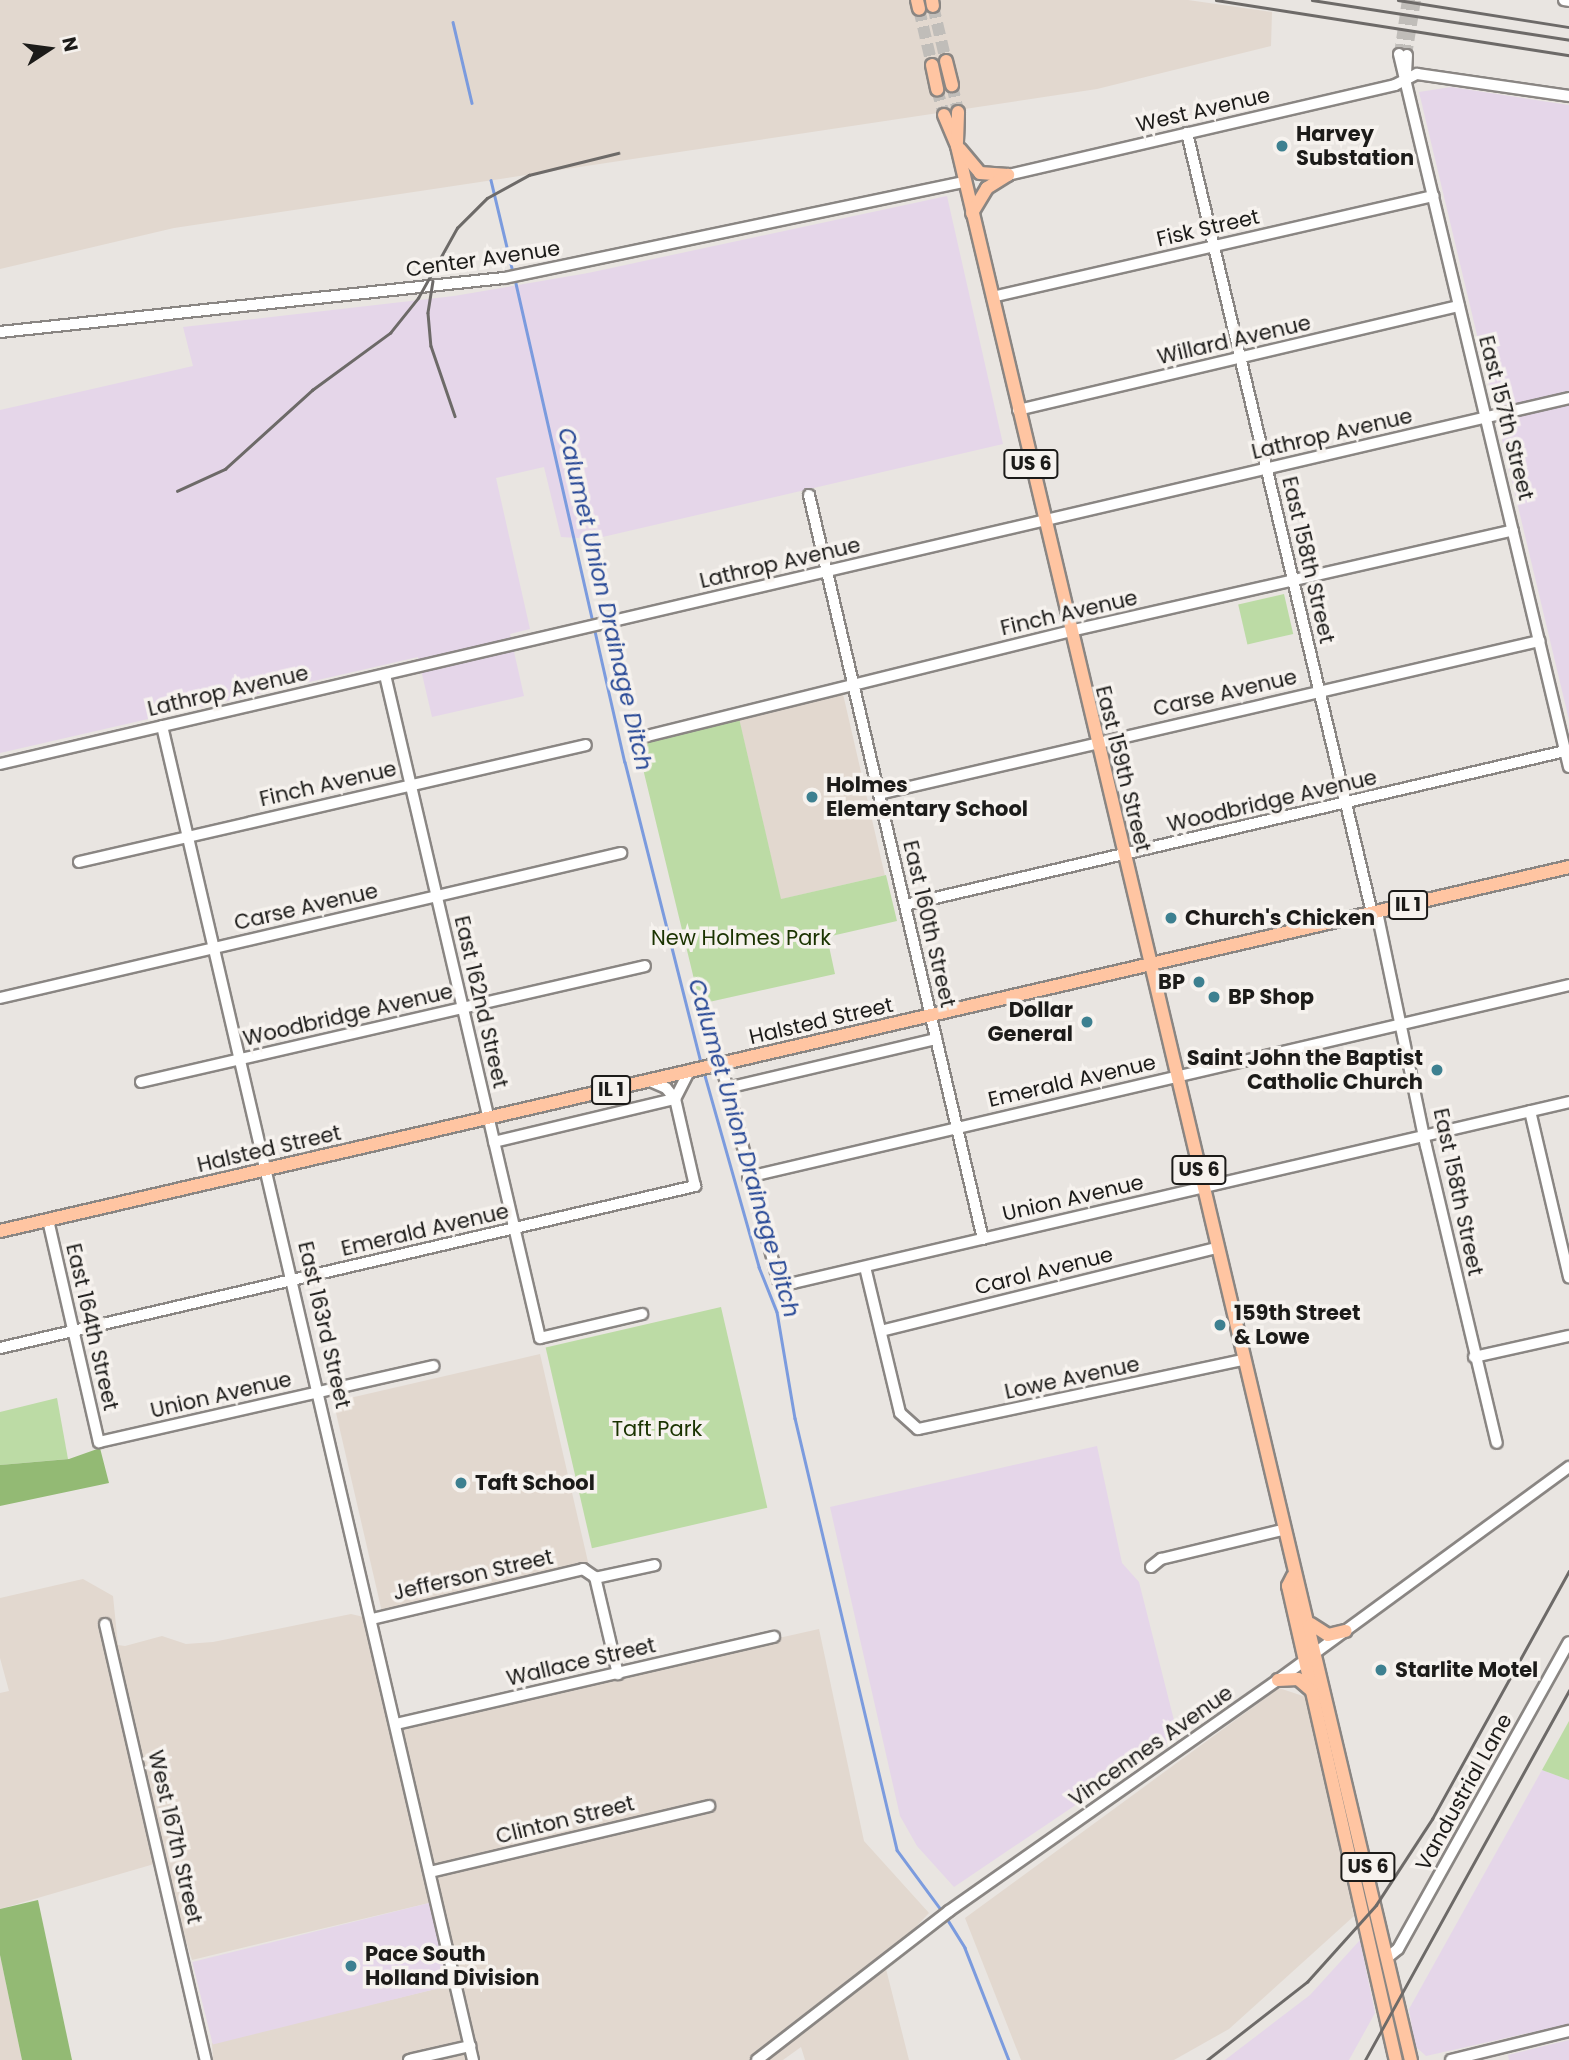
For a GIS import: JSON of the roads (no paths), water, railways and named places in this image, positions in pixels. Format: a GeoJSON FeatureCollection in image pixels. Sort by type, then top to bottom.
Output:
{"type":"FeatureCollection","features":[{"type":"Feature","properties":{"kind":"main road"},"geometry":{"type":"LineString","coordinates":[[946,61],[952,85]]}},
{"type":"Feature","properties":{"kind":"main road"},"geometry":{"type":"LineString","coordinates":[[932,65],[937,89]]}},
{"type":"Feature","properties":{"kind":"main road","name":"East 159th Street"},"geometry":{"type":"LineString","coordinates":[[957,145],[958,112]]}},
{"type":"Feature","properties":{"kind":"main road","name":"East 159th Street"},"geometry":{"type":"LineString","coordinates":[[944,115],[957,145],[1283,1530]]}},
{"type":"Feature","properties":{"kind":"main road"},"geometry":{"type":"LineString","coordinates":[[957,145],[980,173],[1008,175]]}},
{"type":"Feature","properties":{"kind":"main road"},"geometry":{"type":"LineString","coordinates":[[972,213],[987,188],[1008,175]]}},
{"type":"Feature","properties":{"kind":"main road","name":"Halsted Street"},"geometry":{"type":"LineString","coordinates":[[0,1231],[1569,867]]}},
{"type":"Feature","properties":{"kind":"main road","name":"US 6"},"geometry":{"type":"LineString","coordinates":[[1283,1530],[1293,1576],[1301,1583],[1311,1624],[1411,2060]]}},
{"type":"Feature","properties":{"kind":"main road","name":"US 6"},"geometry":{"type":"LineString","coordinates":[[1293,1576],[1288,1586],[1396,2060]]}},
{"type":"Feature","properties":{"kind":"main road"},"geometry":{"type":"LineString","coordinates":[[1311,1624],[1328,1635],[1346,1631]]}},
{"type":"Feature","properties":{"kind":"main road"},"geometry":{"type":"LineString","coordinates":[[1278,1680],[1298,1679],[1312,1691]]}},
{"type":"Feature","properties":{"kind":"main road"},"geometry":{"type":"LineString","coordinates":[[1373,1962],[1388,1957]]}},
{"type":"Feature","properties":{"kind":"street"},"geometry":{"type":"LineString","coordinates":[[1564,0],[1569,1]]}},
{"type":"Feature","properties":{"kind":"street","name":"East 157th Street"},"geometry":{"type":"LineString","coordinates":[[1403,54],[1406,78],[1459,306],[1569,766]]}},
{"type":"Feature","properties":{"kind":"street","name":"West Avenue"},"geometry":{"type":"LineString","coordinates":[[1008,175],[1395,85],[1417,74],[1569,96]]}},
{"type":"Feature","properties":{"kind":"street","name":"East 158th Street"},"geometry":{"type":"LineString","coordinates":[[1186,133],[1346,803],[1402,1024],[1474,1357],[1497,1443]]}},
{"type":"Feature","properties":{"kind":"street","name":"Center Avenue"},"geometry":{"type":"LineString","coordinates":[[0,332],[527,275],[965,182]]}},
{"type":"Feature","properties":{"kind":"street","name":"Fisk Street"},"geometry":{"type":"LineString","coordinates":[[992,297],[1434,196]]}},
{"type":"Feature","properties":{"kind":"street","name":"Willard Avenue"},"geometry":{"type":"LineString","coordinates":[[1018,410],[1459,306]]}},
{"type":"Feature","properties":{"kind":"street","name":"Lathrop Avenue"},"geometry":{"type":"LineString","coordinates":[[0,764],[1569,398]]}},
{"type":"Feature","properties":{"kind":"street","name":"East 160th Street"},"geometry":{"type":"LineString","coordinates":[[809,495],[983,1239]]}},
{"type":"Feature","properties":{"kind":"street","name":"Finch Avenue"},"geometry":{"type":"LineString","coordinates":[[635,739],[1070,631],[1513,530]]}},
{"type":"Feature","properties":{"kind":"street","name":"Carse Avenue"},"geometry":{"type":"LineString","coordinates":[[879,794],[1539,641]]}},
{"type":"Feature","properties":{"kind":"street","name":"East 162nd Street"},"geometry":{"type":"LineString","coordinates":[[385,674],[540,1338],[642,1314]]}},
{"type":"Feature","properties":{"kind":"street","name":"East 163rd Street"},"geometry":{"type":"LineString","coordinates":[[162,726],[294,1280],[473,2060]]}},
{"type":"Feature","properties":{"kind":"street","name":"Finch Avenue"},"geometry":{"type":"LineString","coordinates":[[79,862],[586,745]]}},
{"type":"Feature","properties":{"kind":"street","name":"Woodbridge Avenue"},"geometry":{"type":"LineString","coordinates":[[905,905],[1565,751]]}},
{"type":"Feature","properties":{"kind":"street","name":"Carse Avenue"},"geometry":{"type":"LineString","coordinates":[[0,998],[621,853]]}},
{"type":"Feature","properties":{"kind":"street","name":"Woodbridge Avenue"},"geometry":{"type":"LineString","coordinates":[[141,1082],[645,966]]}},
{"type":"Feature","properties":{"kind":"street","name":"Emerald Avenue"},"geometry":{"type":"LineString","coordinates":[[748,1177],[1569,985]]}},
{"type":"Feature","properties":{"kind":"street","name":"Halsted Street"},"geometry":{"type":"LineString","coordinates":[[727,1088],[936,1039]]}},
{"type":"Feature","properties":{"kind":"street"},"geometry":{"type":"LineString","coordinates":[[721,1064],[748,1177]]}},
{"type":"Feature","properties":{"kind":"street"},"geometry":{"type":"LineString","coordinates":[[494,1142],[675,1099],[689,1072]]}},
{"type":"Feature","properties":{"kind":"street"},"geometry":{"type":"LineString","coordinates":[[650,1080],[666,1088],[675,1099]]}},
{"type":"Feature","properties":{"kind":"street","name":"Emerald Avenue"},"geometry":{"type":"LineString","coordinates":[[0,1348],[695,1186],[675,1099]]}},
{"type":"Feature","properties":{"kind":"street","name":"Union Avenue"},"geometry":{"type":"LineString","coordinates":[[748,1177],[778,1280],[789,1284],[1569,1102]]}},
{"type":"Feature","properties":{"kind":"street"},"geometry":{"type":"LineString","coordinates":[[1530,1111],[1569,1276]]}},
{"type":"Feature","properties":{"kind":"street"},"geometry":{"type":"LineString","coordinates":[[1556,1221],[1569,1218]]}},
{"type":"Feature","properties":{"kind":"street","name":"East 164th Street"},"geometry":{"type":"LineString","coordinates":[[48,1220],[99,1442]]}},
{"type":"Feature","properties":{"kind":"street","name":"Carol Avenue"},"geometry":{"type":"LineString","coordinates":[[881,1331],[1217,1248]]}},
{"type":"Feature","properties":{"kind":"street"},"geometry":{"type":"LineString","coordinates":[[865,1266],[881,1331]]}},
{"type":"Feature","properties":{"kind":"street","name":"Lowe Avenue"},"geometry":{"type":"LineString","coordinates":[[881,1331],[900,1413],[909,1425],[926,1430],[1243,1360]]}},
{"type":"Feature","properties":{"kind":"street"},"geometry":{"type":"LineString","coordinates":[[1474,1357],[1569,1336]]}},
{"type":"Feature","properties":{"kind":"street","name":"Union Avenue"},"geometry":{"type":"LineString","coordinates":[[99,1442],[433,1366]]}},
{"type":"Feature","properties":{"kind":"street","name":"Vincennes Avenue"},"geometry":{"type":"LineString","coordinates":[[757,2060],[945,1914],[1305,1661],[1569,1467]]}},
{"type":"Feature","properties":{"kind":"street"},"geometry":{"type":"LineString","coordinates":[[1151,1567],[1161,1559],[1283,1530]]}},
{"type":"Feature","properties":{"kind":"street"},"geometry":{"type":"LineString","coordinates":[[618,1674],[595,1578],[655,1565]]}},
{"type":"Feature","properties":{"kind":"street","name":"Jefferson Street"},"geometry":{"type":"LineString","coordinates":[[372,1619],[583,1569],[595,1578]]}},
{"type":"Feature","properties":{"kind":"street","name":"West 167th Street"},"geometry":{"type":"LineString","coordinates":[[105,1624],[206,2060]]}},
{"type":"Feature","properties":{"kind":"street","name":"Wallace Street"},"geometry":{"type":"LineString","coordinates":[[396,1724],[774,1637]]}},
{"type":"Feature","properties":{"kind":"street","name":"Vandustrial Lane"},"geometry":{"type":"LineString","coordinates":[[1388,1957],[1398,1949],[1569,1643]]}},
{"type":"Feature","properties":{"kind":"street","name":"Clinton Street"},"geometry":{"type":"LineString","coordinates":[[430,1872],[709,1806]]}},
{"type":"Feature","properties":{"kind":"street"},"geometry":{"type":"LineString","coordinates":[[1451,2060],[1569,2031]]}},
{"type":"Feature","properties":{"kind":"street"},"geometry":{"type":"LineString","coordinates":[[409,2060],[470,2046]]}},
{"type":"Feature","properties":{"kind":"waterway","name":"Calumet Union Drainage Ditch"},"geometry":{"type":"LineString","coordinates":[[453,22],[472,103]]}},
{"type":"Feature","properties":{"kind":"waterway","name":"Calumet Union Drainage Ditch"},"geometry":{"type":"LineString","coordinates":[[491,180],[513,272]]}},
{"type":"Feature","properties":{"kind":"waterway","name":"Calumet Union Drainage Ditch"},"geometry":{"type":"LineString","coordinates":[[515,279],[625,762],[701,1062]]}},
{"type":"Feature","properties":{"kind":"waterway","name":"Calumet Union Drainage Ditch"},"geometry":{"type":"LineString","coordinates":[[704,1072],[759,1267],[777,1312],[795,1418],[897,1850],[942,1911]]}},
{"type":"Feature","properties":{"kind":"waterway","name":"Calumet Union Drainage Ditch"},"geometry":{"type":"LineString","coordinates":[[946,1917],[965,1948],[1009,2060]]}},
{"type":"Feature","properties":{"kind":"tunnel"},"geometry":{"type":"LineString","coordinates":[[1399,54],[1407,0]]}},
{"type":"Feature","properties":{"kind":"tunnel"},"geometry":{"type":"LineString","coordinates":[[1407,55],[1416,0]]}},
{"type":"Feature","properties":{"kind":"tunnel"},"geometry":{"type":"LineString","coordinates":[[933,6],[946,61]]}},
{"type":"Feature","properties":{"kind":"tunnel"},"geometry":{"type":"LineString","coordinates":[[919,9],[932,65]]}},
{"type":"Feature","properties":{"kind":"tunnel"},"geometry":{"type":"LineString","coordinates":[[952,85],[958,112]]}},
{"type":"Feature","properties":{"kind":"tunnel"},"geometry":{"type":"LineString","coordinates":[[937,89],[944,115]]}},
{"type":"Feature","properties":{"kind":"railway"},"geometry":{"type":"LineString","coordinates":[[1216,0],[1569,55]]}},
{"type":"Feature","properties":{"kind":"railway"},"geometry":{"type":"LineString","coordinates":[[1312,0],[1569,40]]}},
{"type":"Feature","properties":{"kind":"railway"},"geometry":{"type":"LineString","coordinates":[[1398,0],[1569,27]]}},
{"type":"Feature","properties":{"kind":"railway"},"geometry":{"type":"LineString","coordinates":[[177,491],[225,469],[312,390],[390,333],[418,298],[457,228],[487,198],[529,175],[618,153]]}},
{"type":"Feature","properties":{"kind":"railway"},"geometry":{"type":"LineString","coordinates":[[433,281],[428,313],[431,346],[455,416]]}},
{"type":"Feature","properties":{"kind":"railway"},"geometry":{"type":"LineString","coordinates":[[1207,2060],[1307,1982],[1376,1905],[1432,1819],[1569,1571]]}},
{"type":"Feature","properties":{"kind":"railway"},"geometry":{"type":"LineString","coordinates":[[1365,2060],[1569,1691]]}},
{"type":"Feature","properties":{"kind":"place","name":"Harvey Substation"},"geometry":{"type":"Point","coordinates":[1282,146]}},
{"type":"Feature","properties":{"kind":"place","name":"Holmes Elementary School"},"geometry":{"type":"Point","coordinates":[812,797]}},
{"type":"Feature","properties":{"kind":"place","name":"Church's Chicken"},"geometry":{"type":"Point","coordinates":[1171,918]}},
{"type":"Feature","properties":{"kind":"place","name":"BP"},"geometry":{"type":"Point","coordinates":[1199,982]}},
{"type":"Feature","properties":{"kind":"place","name":"BP Shop"},"geometry":{"type":"Point","coordinates":[1214,997]}},
{"type":"Feature","properties":{"kind":"place","name":"Dollar General"},"geometry":{"type":"Point","coordinates":[1087,1022]}},
{"type":"Feature","properties":{"kind":"place","name":"Saint John the Baptist Catholic Church"},"geometry":{"type":"Point","coordinates":[1437,1070]}},
{"type":"Feature","properties":{"kind":"place","name":"159th Street & Lowe"},"geometry":{"type":"Point","coordinates":[1220,1325]}},
{"type":"Feature","properties":{"kind":"place","name":"Taft School"},"geometry":{"type":"Point","coordinates":[461,1483]}},
{"type":"Feature","properties":{"kind":"place","name":"Starlite Motel"},"geometry":{"type":"Point","coordinates":[1381,1670]}},
{"type":"Feature","properties":{"kind":"place","name":"Pace South Holland Division"},"geometry":{"type":"Point","coordinates":[351,1966]}},
{"type":"Feature","properties":{"kind":"park label","name":"New Holmes Park"},"geometry":{"type":"Point","coordinates":[741,938]}},
{"type":"Feature","properties":{"kind":"park label","name":"Taft Park"},"geometry":{"type":"Point","coordinates":[657,1429]}}]}
